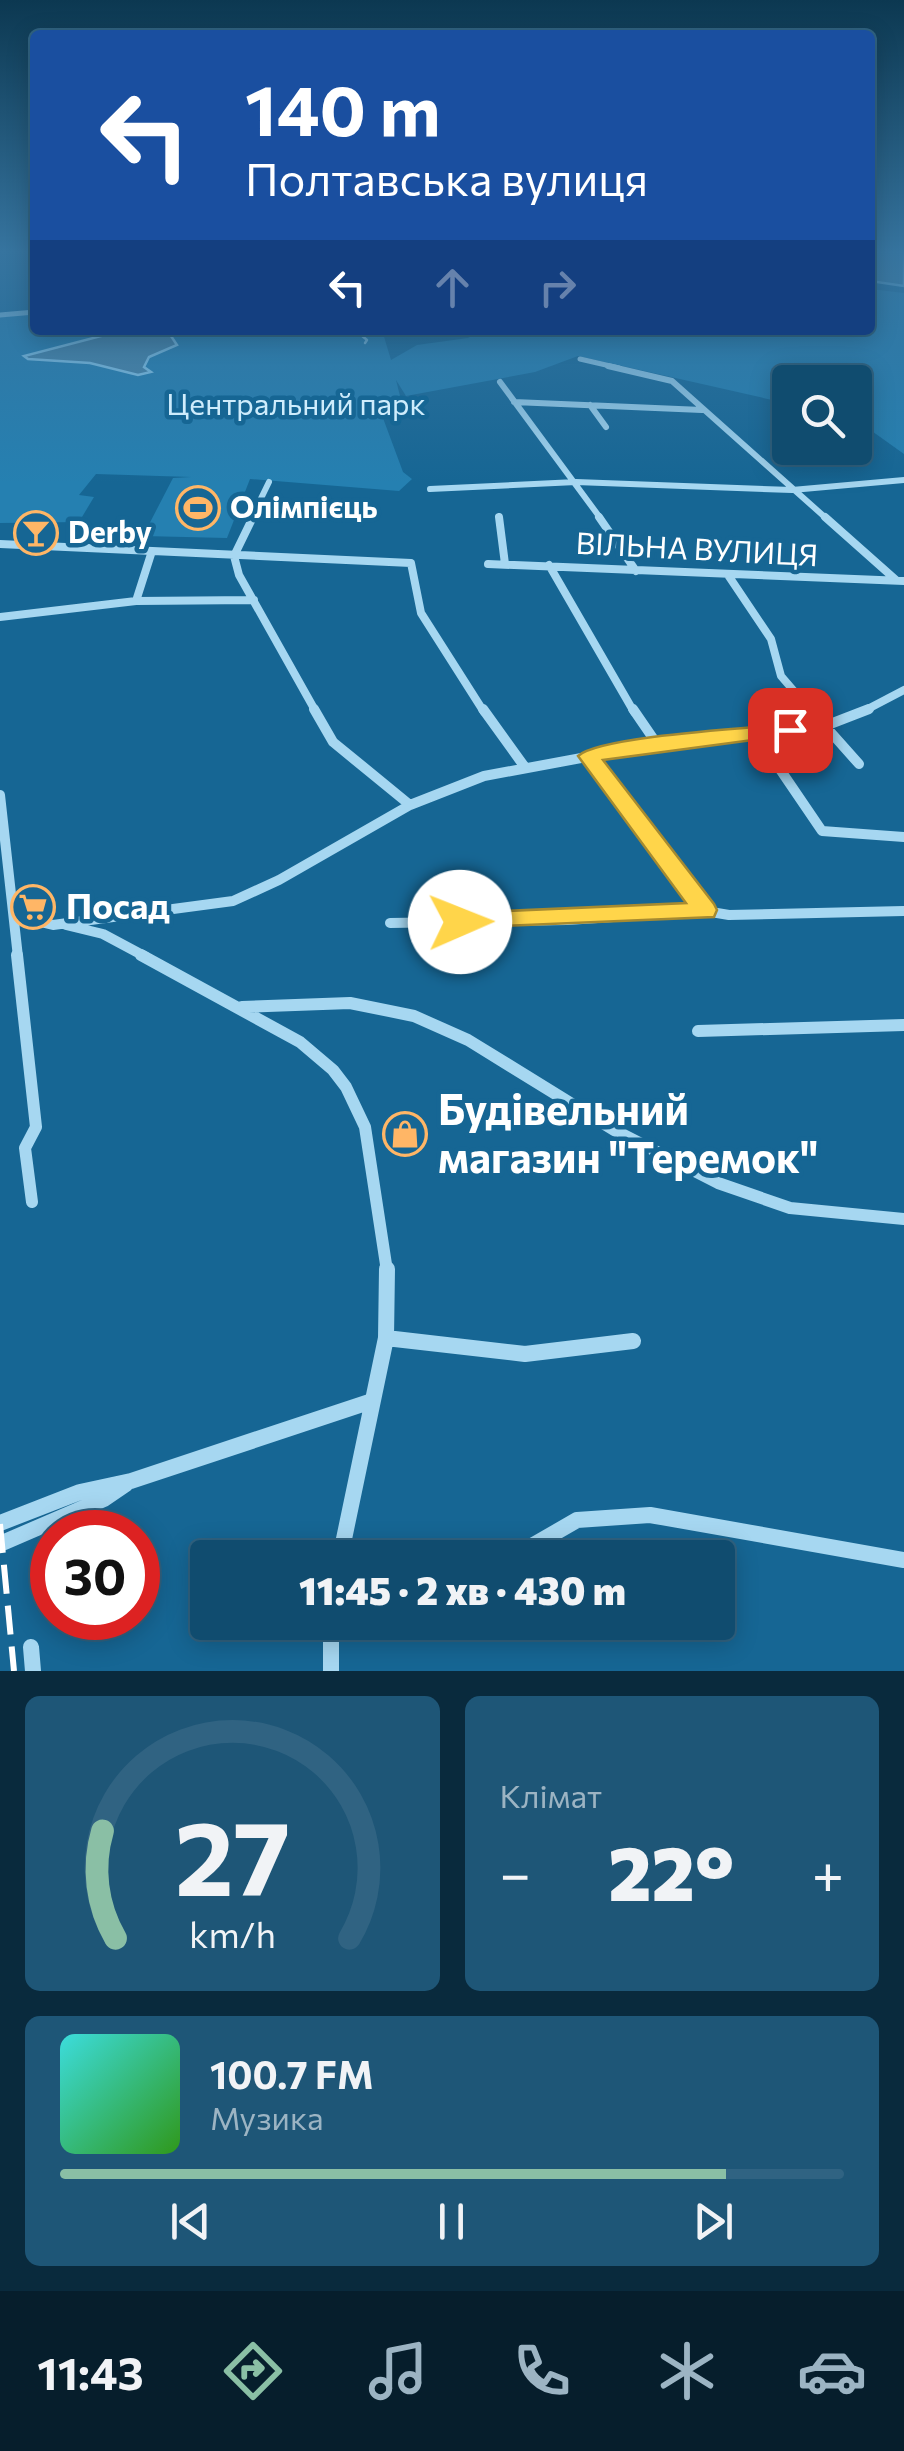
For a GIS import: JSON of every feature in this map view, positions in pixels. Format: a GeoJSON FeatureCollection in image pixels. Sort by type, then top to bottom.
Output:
{"type":"FeatureCollection","features":[{"type":"Feature","properties":{"kind":"street"},"geometry":{"type":"LineString","coordinates":[[580,359],[672,381],[900,581]]}},
{"type":"Feature","properties":{"kind":"street"},"geometry":{"type":"LineString","coordinates":[[500,382],[576,482],[636,571]]}},
{"type":"Feature","properties":{"kind":"street"},"geometry":{"type":"LineString","coordinates":[[514,402],[704,410]]}},
{"type":"Feature","properties":{"kind":"street"},"geometry":{"type":"LineString","coordinates":[[590,405],[606,427]]}},
{"type":"Feature","properties":{"kind":"street"},"geometry":{"type":"LineString","coordinates":[[430,489],[562,486],[576,482],[792,490],[904,480]]}},
{"type":"Feature","properties":{"kind":"street"},"geometry":{"type":"LineString","coordinates":[[269,482],[234,556],[239,575],[333,742],[410,804]]}},
{"type":"Feature","properties":{"kind":"street"},"geometry":{"type":"LineString","coordinates":[[499,516],[505,564]]}},
{"type":"Feature","properties":{"kind":"street"},"geometry":{"type":"LineString","coordinates":[[0,544],[410,563],[421,613],[460,678],[524,766]]}},
{"type":"Feature","properties":{"kind":"street"},"geometry":{"type":"LineString","coordinates":[[136,601],[152,550]]}},
{"type":"Feature","properties":{"kind":"street","name":"ВІЛЬНА ВУЛИЦЯ"},"geometry":{"type":"LineString","coordinates":[[488,564],[900,581]]}},
{"type":"Feature","properties":{"kind":"street"},"geometry":{"type":"LineString","coordinates":[[549,566],[605,656],[623,694],[657,744]]}},
{"type":"Feature","properties":{"kind":"street"},"geometry":{"type":"LineString","coordinates":[[728,575],[772,642],[783,668],[781,676],[859,764]]}},
{"type":"Feature","properties":{"kind":"street"},"geometry":{"type":"LineString","coordinates":[[0,617],[136,601],[254,600]]}},
{"type":"Feature","properties":{"kind":"street"},"geometry":{"type":"LineString","coordinates":[[60,924],[232,900],[279,880],[410,804],[484,776],[657,744],[825,726],[879,705],[904,690]]}},
{"type":"Feature","properties":{"kind":"street"},"geometry":{"type":"LineString","coordinates":[[756,734],[822,831],[904,837]]}},
{"type":"Feature","properties":{"kind":"street"},"geometry":{"type":"LineString","coordinates":[[589,756],[705,910]]}},
{"type":"Feature","properties":{"kind":"street"},"geometry":{"type":"LineString","coordinates":[[0,795],[36,1127],[25,1148],[32,1202]]}},
{"type":"Feature","properties":{"kind":"street"},"geometry":{"type":"LineString","coordinates":[[390,923],[567,920],[705,910],[729,915],[904,911]]}},
{"type":"Feature","properties":{"kind":"street"},"geometry":{"type":"LineString","coordinates":[[15,916],[103,934],[241,1008],[317,1055],[333,1070],[357,1106],[365,1126],[387,1262],[386,1338],[344,1540]]}},
{"type":"Feature","properties":{"kind":"street"},"geometry":{"type":"LineString","coordinates":[[241,1008],[328,1000],[360,1002],[404,1014],[462,1038],[601,1123],[748,1193],[785,1207],[823,1214],[904,1219]]}},
{"type":"Feature","properties":{"kind":"street"},"geometry":{"type":"LineString","coordinates":[[698,1032],[904,1024]]}},
{"type":"Feature","properties":{"kind":"street"},"geometry":{"type":"LineString","coordinates":[[386,1338],[525,1354],[633,1342]]}},
{"type":"Feature","properties":{"kind":"street"},"geometry":{"type":"LineString","coordinates":[[0,1523],[70,1494],[131,1481],[372,1401]]}},
{"type":"Feature","properties":{"kind":"street"},"geometry":{"type":"LineString","coordinates":[[0,1544],[104,1498],[131,1481]]}},
{"type":"Feature","properties":{"kind":"street"},"geometry":{"type":"LineString","coordinates":[[542,1540],[577,1520],[650,1514],[904,1560]]}},
{"type":"Feature","properties":{"kind":"street"},"geometry":{"type":"LineString","coordinates":[[331,1640],[331,1671]]}},
{"type":"Feature","properties":{"kind":"street"},"geometry":{"type":"LineString","coordinates":[[31,1647],[33,1671]]}},
{"type":"Feature","properties":{"kind":"green space","name":"Центральний парк"},"geometry":{"type":"Polygon","coordinates":[[[0,327],[30,327],[30,335],[384,335],[391,360],[417,345],[473,335],[875,335],[875,327],[904,327],[904,454],[872,431],[872,365],[772,365],[772,400],[578,356],[535,372],[406,396],[396,380],[402,404],[380,410],[403,472],[412,479],[399,491],[250,479],[227,538],[143,536],[173,478],[191,477],[96,474],[79,495],[94,497],[79,522],[0,523],[0,327]]]}},
{"type":"Feature","properties":{"kind":"shaded area"},"geometry":{"type":"Polygon","coordinates":[[[105,335],[170,335],[177,345],[149,357],[144,367],[151,372],[138,375],[90,363],[24,356],[105,335]]]}},
{"type":"Feature","properties":{"kind":"waterway"},"geometry":{"type":"LineString","coordinates":[[361,335],[367,340],[365,343]]}},
{"type":"Feature","properties":{"kind":"railway"},"geometry":{"type":"LineString","coordinates":[[0,1524],[14,1671]]}},
{"type":"Feature","properties":{"kind":"place","name":"Олімпієць"},"geometry":{"type":"Point","coordinates":[198,508]}},
{"type":"Feature","properties":{"kind":"place","name":"Derby"},"geometry":{"type":"Point","coordinates":[36,533]}},
{"type":"Feature","properties":{"kind":"place","name":"Посад"},"geometry":{"type":"Point","coordinates":[33,907]}},
{"type":"Feature","properties":{"kind":"place","name":"Будівельний магазин \"Теремок\""},"geometry":{"type":"Point","coordinates":[405,1134]}},
{"type":"Feature","properties":{"kind":"route"},"geometry":{"type":"LineString","coordinates":[[460,922],[567,920],[705,910],[589,756],[657,744],[790,730]]}}]}
